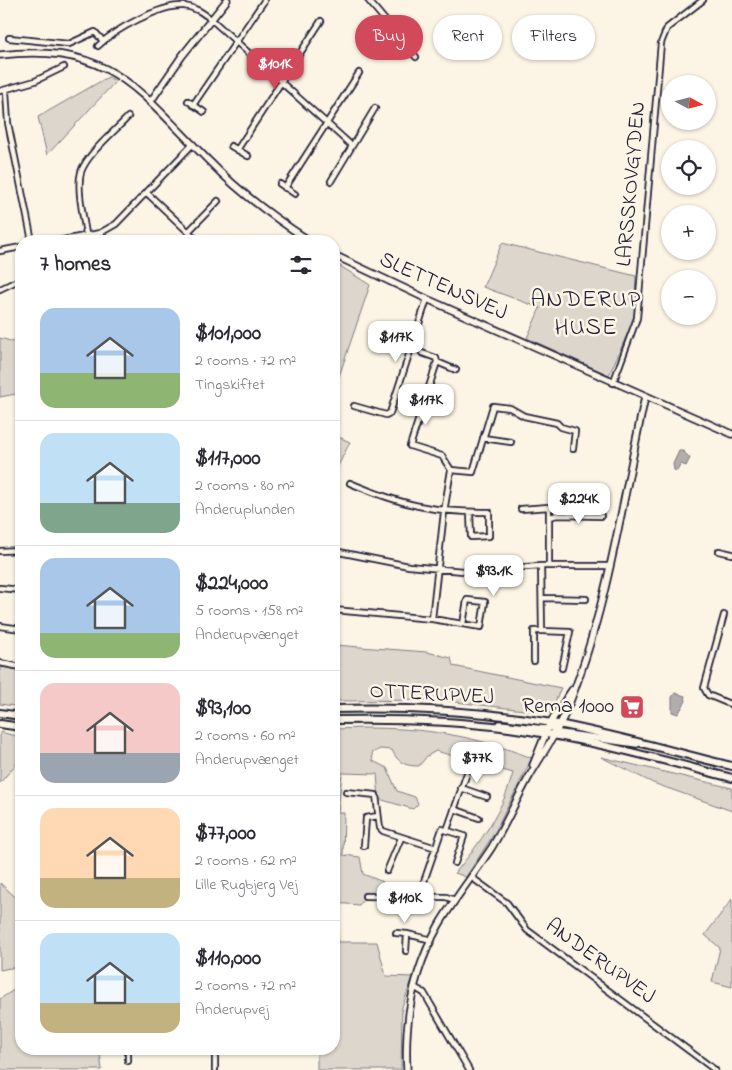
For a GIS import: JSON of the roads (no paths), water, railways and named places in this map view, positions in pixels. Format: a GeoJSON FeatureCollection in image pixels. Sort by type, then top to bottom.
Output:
{"type":"FeatureCollection","features":[{"type":"Feature","properties":{"kind":"main road","name":"OTTERUPVEJ"},"geometry":{"type":"LineString","coordinates":[[340,709],[417,708],[493,715],[548,729],[555,733],[732,778]]}},
{"type":"Feature","properties":{"kind":"main road"},"geometry":{"type":"LineString","coordinates":[[0,713],[15,715]]}},
{"type":"Feature","properties":{"kind":"main road","name":"OTTERUPVEJ"},"geometry":{"type":"LineString","coordinates":[[340,720],[416,720],[548,729],[560,725],[732,766]]}},
{"type":"Feature","properties":{"kind":"main road"},"geometry":{"type":"LineString","coordinates":[[0,724],[15,726]]}},
{"type":"Feature","properties":{"kind":"street"},"geometry":{"type":"LineString","coordinates":[[151,101],[227,0]]}},
{"type":"Feature","properties":{"kind":"street"},"geometry":{"type":"LineString","coordinates":[[368,0],[381,15]]}},
{"type":"Feature","properties":{"kind":"street","name":"LARSSKOVGYDEN"},"geometry":{"type":"LineString","coordinates":[[613,383],[637,318],[661,43],[667,28],[703,0]]}},
{"type":"Feature","properties":{"kind":"street"},"geometry":{"type":"LineString","coordinates":[[194,105],[264,1]]}},
{"type":"Feature","properties":{"kind":"street"},"geometry":{"type":"LineString","coordinates":[[98,46],[129,23],[183,3],[211,19],[352,146]]}},
{"type":"Feature","properties":{"kind":"street"},"geometry":{"type":"LineString","coordinates":[[237,150],[321,21]]}},
{"type":"Feature","properties":{"kind":"street"},"geometry":{"type":"LineString","coordinates":[[9,38],[69,44],[96,32],[103,41]]}},
{"type":"Feature","properties":{"kind":"street"},"geometry":{"type":"LineString","coordinates":[[0,54],[42,52],[80,58],[103,67],[124,79],[151,101],[192,144],[249,198],[301,235]]}},
{"type":"Feature","properties":{"kind":"street"},"geometry":{"type":"LineString","coordinates":[[31,235],[3,91],[35,81],[64,67]]}},
{"type":"Feature","properties":{"kind":"street"},"geometry":{"type":"LineString","coordinates":[[286,188],[359,73]]}},
{"type":"Feature","properties":{"kind":"street"},"geometry":{"type":"LineString","coordinates":[[188,101],[204,112]]}},
{"type":"Feature","properties":{"kind":"street"},"geometry":{"type":"LineString","coordinates":[[331,181],[375,108]]}},
{"type":"Feature","properties":{"kind":"street"},"geometry":{"type":"LineString","coordinates":[[87,235],[80,182],[82,171],[87,160],[128,116]]}},
{"type":"Feature","properties":{"kind":"street"},"geometry":{"type":"LineString","coordinates":[[96,235],[116,224],[192,144]]}},
{"type":"Feature","properties":{"kind":"street"},"geometry":{"type":"LineString","coordinates":[[231,146],[248,156]]}},
{"type":"Feature","properties":{"kind":"street"},"geometry":{"type":"LineString","coordinates":[[280,184],[294,194]]}},
{"type":"Feature","properties":{"kind":"street"},"geometry":{"type":"LineString","coordinates":[[147,193],[191,235]]}},
{"type":"Feature","properties":{"kind":"street"},"geometry":{"type":"LineString","coordinates":[[188,232],[218,201]]}},
{"type":"Feature","properties":{"kind":"street"},"geometry":{"type":"LineString","coordinates":[[0,251],[15,248]]}},
{"type":"Feature","properties":{"kind":"street","name":"SLETTENSVEJ"},"geometry":{"type":"LineString","coordinates":[[340,258],[613,383],[732,434]]}},
{"type":"Feature","properties":{"kind":"street"},"geometry":{"type":"LineString","coordinates":[[0,289],[15,282]]}},
{"type":"Feature","properties":{"kind":"street"},"geometry":{"type":"LineString","coordinates":[[354,406],[386,415],[390,413],[427,299]]}},
{"type":"Feature","properties":{"kind":"street"},"geometry":{"type":"LineString","coordinates":[[422,353],[436,358],[437,362],[456,370]]}},
{"type":"Feature","properties":{"kind":"street"},"geometry":{"type":"LineString","coordinates":[[432,619],[444,512],[451,470],[447,461],[442,456],[410,446],[437,362]]}},
{"type":"Feature","properties":{"kind":"street"},"geometry":{"type":"LineString","coordinates":[[427,394],[448,400]]}},
{"type":"Feature","properties":{"kind":"street"},"geometry":{"type":"LineString","coordinates":[[407,1070],[407,1021],[414,987],[432,940],[455,900],[504,828],[529,777],[560,725],[593,637],[610,566],[645,397]]}},
{"type":"Feature","properties":{"kind":"street"},"geometry":{"type":"LineString","coordinates":[[451,470],[473,472],[492,406],[510,408],[524,416],[557,423],[561,428],[576,431],[573,449]]}},
{"type":"Feature","properties":{"kind":"street"},"geometry":{"type":"LineString","coordinates":[[483,438],[511,442]]}},
{"type":"Feature","properties":{"kind":"street"},"geometry":{"type":"LineString","coordinates":[[350,483],[414,507],[444,512],[489,512],[489,536],[471,537],[470,513]]}},
{"type":"Feature","properties":{"kind":"street"},"geometry":{"type":"LineString","coordinates":[[548,507],[550,517],[549,566]]}},
{"type":"Feature","properties":{"kind":"street"},"geometry":{"type":"LineString","coordinates":[[521,508],[556,508],[557,515]]}},
{"type":"Feature","properties":{"kind":"street"},"geometry":{"type":"LineString","coordinates":[[550,517],[557,515],[601,516]]}},
{"type":"Feature","properties":{"kind":"street"},"geometry":{"type":"LineString","coordinates":[[0,551],[15,550]]}},
{"type":"Feature","properties":{"kind":"street"},"geometry":{"type":"LineString","coordinates":[[719,551],[732,554]]}},
{"type":"Feature","properties":{"kind":"street"},"geometry":{"type":"LineString","coordinates":[[340,552],[409,566],[439,568],[486,570],[541,566],[610,566]]}},
{"type":"Feature","properties":{"kind":"street"},"geometry":{"type":"LineString","coordinates":[[541,566],[542,631]]}},
{"type":"Feature","properties":{"kind":"street"},"geometry":{"type":"LineString","coordinates":[[0,588],[15,589]]}},
{"type":"Feature","properties":{"kind":"street"},"geometry":{"type":"LineString","coordinates":[[542,598],[586,599]]}},
{"type":"Feature","properties":{"kind":"street"},"geometry":{"type":"LineString","coordinates":[[340,611],[432,619],[463,624],[482,627],[485,602],[467,600],[463,624]]}},
{"type":"Feature","properties":{"kind":"street"},"geometry":{"type":"LineString","coordinates":[[724,615],[704,688],[708,694],[732,704]]}},
{"type":"Feature","properties":{"kind":"street"},"geometry":{"type":"LineString","coordinates":[[0,626],[15,628]]}},
{"type":"Feature","properties":{"kind":"street"},"geometry":{"type":"LineString","coordinates":[[534,661],[534,631],[570,632],[562,668]]}},
{"type":"Feature","properties":{"kind":"street"},"geometry":{"type":"LineString","coordinates":[[0,663],[15,666]]}},
{"type":"Feature","properties":{"kind":"street"},"geometry":{"type":"LineString","coordinates":[[529,777],[548,729],[569,692],[574,688]]}},
{"type":"Feature","properties":{"kind":"street"},"geometry":{"type":"LineString","coordinates":[[555,733],[643,744]]}},
{"type":"Feature","properties":{"kind":"street"},"geometry":{"type":"LineString","coordinates":[[447,830],[466,772]]}},
{"type":"Feature","properties":{"kind":"street"},"geometry":{"type":"LineString","coordinates":[[461,788],[487,797]]}},
{"type":"Feature","properties":{"kind":"street"},"geometry":{"type":"LineString","coordinates":[[346,792],[376,795],[380,828],[383,831],[436,848]]}},
{"type":"Feature","properties":{"kind":"street"},"geometry":{"type":"LineString","coordinates":[[454,809],[479,818]]}},
{"type":"Feature","properties":{"kind":"street"},"geometry":{"type":"LineString","coordinates":[[364,846],[366,818],[378,816]]}},
{"type":"Feature","properties":{"kind":"street"},"geometry":{"type":"LineString","coordinates":[[419,896],[442,829],[464,836],[455,863]]}},
{"type":"Feature","properties":{"kind":"street"},"geometry":{"type":"LineString","coordinates":[[387,871],[401,838]]}},
{"type":"Feature","properties":{"kind":"street","name":"ANDERUPVEJ"},"geometry":{"type":"LineString","coordinates":[[471,876],[507,903],[527,930],[715,1070]]}},
{"type":"Feature","properties":{"kind":"street"},"geometry":{"type":"LineString","coordinates":[[365,896],[446,897],[455,900]]}},
{"type":"Feature","properties":{"kind":"street"},"geometry":{"type":"LineString","coordinates":[[396,933],[432,940]]}},
{"type":"Feature","properties":{"kind":"street"},"geometry":{"type":"LineString","coordinates":[[406,952],[407,934]]}},
{"type":"Feature","properties":{"kind":"street"},"geometry":{"type":"LineString","coordinates":[[414,987],[424,993],[468,1070]]}},
{"type":"Feature","properties":{"kind":"street"},"geometry":{"type":"LineString","coordinates":[[128,1055],[128,1061]]}},
{"type":"Feature","properties":{"kind":"street"},"geometry":{"type":"LineString","coordinates":[[215,1055],[215,1070]]}},
{"type":"Feature","properties":{"kind":"place","name":"Rema 1000"},"geometry":{"type":"Point","coordinates":[632,707]}},
{"type":"Feature","properties":{"kind":"district","name":"ANDERUP HUSE"},"geometry":{"type":"Point","coordinates":[586,314]}}]}
